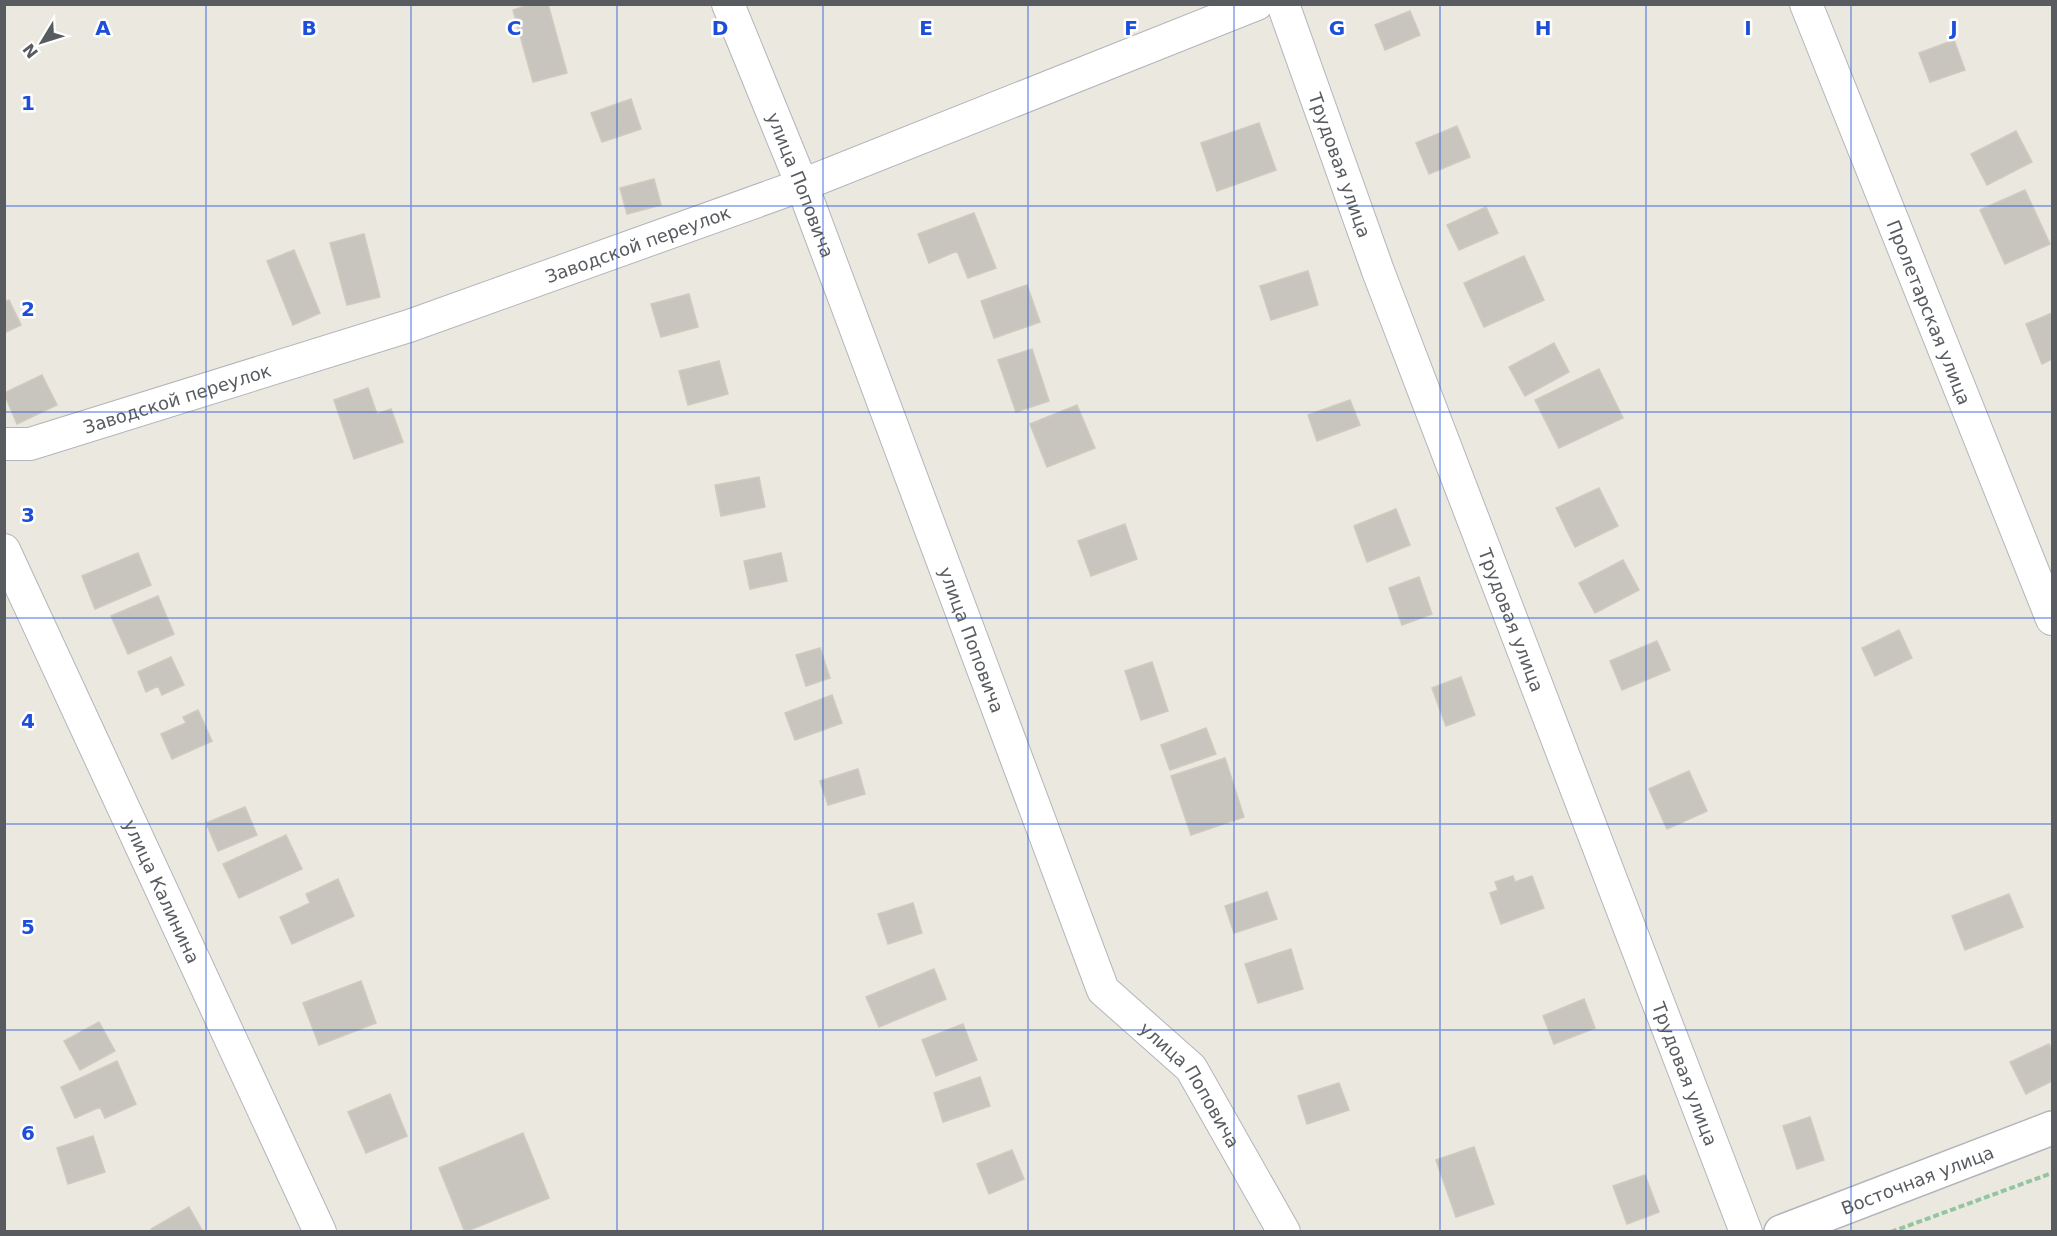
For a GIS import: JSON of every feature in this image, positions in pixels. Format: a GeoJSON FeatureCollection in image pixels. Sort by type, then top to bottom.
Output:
{"type":"FeatureCollection","features":[{"type":"Feature","properties":{"kind":"street","name":"улица Поповича"},"geometry":{"type":"LineString","coordinates":[[728,4],[802,185],[1103,990],[1191,1068],[1284,1232]]}},
{"type":"Feature","properties":{"kind":"street","name":"Заводской переулок"},"geometry":{"type":"LineString","coordinates":[[4,444],[30,444],[409,326],[802,185],[1257,4]]}},
{"type":"Feature","properties":{"kind":"street","name":"Трудовая улица"},"geometry":{"type":"LineString","coordinates":[[1283,4],[1382,282],[1746,1232]]}},
{"type":"Feature","properties":{"kind":"street","name":"Пролетарская улица"},"geometry":{"type":"LineString","coordinates":[[1806,4],[2052,619]]}},
{"type":"Feature","properties":{"kind":"street","name":"улица Калинина"},"geometry":{"type":"LineString","coordinates":[[4,550],[320,1232]]}},
{"type":"Feature","properties":{"kind":"street","name":"Восточная улица"},"geometry":{"type":"LineString","coordinates":[[1781,1232],[2052,1128]]}},
{"type":"Feature","properties":{"kind":"path"},"geometry":{"type":"LineString","coordinates":[[1891,1232],[2052,1173]]}},
{"type":"Feature","properties":{"kind":"building"},"geometry":{"type":"Polygon","coordinates":[[[531,4],[548,4],[567,73],[533,82],[513,10],[531,4]]]}},
{"type":"Feature","properties":{"kind":"building"},"geometry":{"type":"Polygon","coordinates":[[[1410,11],[1420,35],[1385,50],[1375,25],[1410,11]]]}},
{"type":"Feature","properties":{"kind":"building"},"geometry":{"type":"Polygon","coordinates":[[[1954,40],[1965,70],[1930,82],[1919,53],[1954,40]]]}},
{"type":"Feature","properties":{"kind":"building"},"geometry":{"type":"Polygon","coordinates":[[[631,99],[641,129],[602,142],[591,113],[631,99]]]}},
{"type":"Feature","properties":{"kind":"building"},"geometry":{"type":"Polygon","coordinates":[[[1259,123],[1276,170],[1217,191],[1201,143],[1259,123]]]}},
{"type":"Feature","properties":{"kind":"building"},"geometry":{"type":"Polygon","coordinates":[[[1457,126],[1470,157],[1429,174],[1416,143],[1457,126]]]}},
{"type":"Feature","properties":{"kind":"building"},"geometry":{"type":"Polygon","coordinates":[[[2016,131],[2032,162],[1987,185],[1971,154],[2016,131]]]}},
{"type":"Feature","properties":{"kind":"building"},"geometry":{"type":"Polygon","coordinates":[[[654,179],[661,205],[627,214],[620,188],[654,179]]]}},
{"type":"Feature","properties":{"kind":"building"},"geometry":{"type":"Polygon","coordinates":[[[2025,190],[2050,244],[2005,264],[1980,210],[2025,190]]]}},
{"type":"Feature","properties":{"kind":"building"},"geometry":{"type":"Polygon","coordinates":[[[1486,207],[1498,233],[1459,250],[1447,225],[1486,207]]]}},
{"type":"Feature","properties":{"kind":"building"},"geometry":{"type":"Polygon","coordinates":[[[974,213],[996,268],[968,278],[957,251],[929,263],[918,234],[974,213]]]}},
{"type":"Feature","properties":{"kind":"building"},"geometry":{"type":"Polygon","coordinates":[[[364,234],[380,297],[347,305],[330,243],[364,234]]]}},
{"type":"Feature","properties":{"kind":"building"},"geometry":{"type":"Polygon","coordinates":[[[294,250],[320,313],[293,325],[267,261],[294,250]]]}},
{"type":"Feature","properties":{"kind":"building"},"geometry":{"type":"Polygon","coordinates":[[[1524,256],[1544,300],[1484,327],[1464,283],[1524,256]]]}},
{"type":"Feature","properties":{"kind":"building"},"geometry":{"type":"Polygon","coordinates":[[[1308,271],[1318,305],[1271,320],[1260,286],[1308,271]]]}},
{"type":"Feature","properties":{"kind":"building"},"geometry":{"type":"Polygon","coordinates":[[[1027,285],[1040,322],[994,338],[981,301],[1027,285]]]}},
{"type":"Feature","properties":{"kind":"building"},"geometry":{"type":"Polygon","coordinates":[[[689,294],[698,327],[661,337],[651,304],[689,294]]]}},
{"type":"Feature","properties":{"kind":"building"},"geometry":{"type":"Polygon","coordinates":[[[9,300],[21,325],[4,333],[4,302],[9,300]]]}},
{"type":"Feature","properties":{"kind":"building"},"geometry":{"type":"Polygon","coordinates":[[[2052,313],[2052,359],[2042,364],[2026,324],[2052,313]]]}},
{"type":"Feature","properties":{"kind":"building"},"geometry":{"type":"Polygon","coordinates":[[[1554,343],[1569,372],[1525,396],[1509,367],[1554,343]]]}},
{"type":"Feature","properties":{"kind":"building"},"geometry":{"type":"Polygon","coordinates":[[[1032,349],[1049,401],[1016,412],[998,360],[1032,349]]]}},
{"type":"Feature","properties":{"kind":"building"},"geometry":{"type":"Polygon","coordinates":[[[719,361],[728,394],[688,405],[679,371],[719,361]]]}},
{"type":"Feature","properties":{"kind":"building"},"geometry":{"type":"Polygon","coordinates":[[[1599,369],[1623,418],[1559,448],[1535,400],[1599,369]]]}},
{"type":"Feature","properties":{"kind":"building"},"geometry":{"type":"Polygon","coordinates":[[[42,375],[57,405],[17,424],[4,393],[42,375]]]}},
{"type":"Feature","properties":{"kind":"building"},"geometry":{"type":"Polygon","coordinates":[[[368,388],[377,414],[391,409],[403,442],[354,459],[334,400],[368,388]]]}},
{"type":"Feature","properties":{"kind":"building"},"geometry":{"type":"Polygon","coordinates":[[[1350,400],[1360,425],[1317,441],[1308,415],[1350,400]]]}},
{"type":"Feature","properties":{"kind":"building"},"geometry":{"type":"Polygon","coordinates":[[[1077,405],[1095,448],[1047,467],[1030,424],[1077,405]]]}},
{"type":"Feature","properties":{"kind":"building"},"geometry":{"type":"Polygon","coordinates":[[[759,477],[765,507],[721,516],[715,485],[759,477]]]}},
{"type":"Feature","properties":{"kind":"building"},"geometry":{"type":"Polygon","coordinates":[[[1599,488],[1618,526],[1575,547],[1556,508],[1599,488]]]}},
{"type":"Feature","properties":{"kind":"building"},"geometry":{"type":"Polygon","coordinates":[[[1396,509],[1410,545],[1367,562],[1354,526],[1396,509]]]}},
{"type":"Feature","properties":{"kind":"building"},"geometry":{"type":"Polygon","coordinates":[[[1125,524],[1137,559],[1091,576],[1078,541],[1125,524]]]}},
{"type":"Feature","properties":{"kind":"building"},"geometry":{"type":"Polygon","coordinates":[[[138,553],[151,585],[95,609],[82,576],[138,553]]]}},
{"type":"Feature","properties":{"kind":"building"},"geometry":{"type":"Polygon","coordinates":[[[781,553],[787,581],[750,589],[744,561],[781,553]]]}},
{"type":"Feature","properties":{"kind":"building"},"geometry":{"type":"Polygon","coordinates":[[[1623,560],[1639,590],[1595,613],[1579,583],[1623,560]]]}},
{"type":"Feature","properties":{"kind":"building"},"geometry":{"type":"Polygon","coordinates":[[[1419,577],[1432,614],[1402,625],[1389,588],[1419,577]]]}},
{"type":"Feature","properties":{"kind":"building"},"geometry":{"type":"Polygon","coordinates":[[[158,596],[174,634],[128,654],[111,616],[158,596]]]}},
{"type":"Feature","properties":{"kind":"building"},"geometry":{"type":"Polygon","coordinates":[[[1899,630],[1912,658],[1875,676],[1862,648],[1899,630]]]}},
{"type":"Feature","properties":{"kind":"building"},"geometry":{"type":"Polygon","coordinates":[[[1657,641],[1670,670],[1622,690],[1610,661],[1657,641]]]}},
{"type":"Feature","properties":{"kind":"building"},"geometry":{"type":"Polygon","coordinates":[[[820,648],[830,678],[806,686],[796,655],[820,648]]]}},
{"type":"Feature","properties":{"kind":"building"},"geometry":{"type":"Polygon","coordinates":[[[171,657],[184,685],[162,695],[158,686],[146,692],[138,672],[171,657]]]}},
{"type":"Feature","properties":{"kind":"building"},"geometry":{"type":"Polygon","coordinates":[[[1152,662],[1168,711],[1141,720],[1125,671],[1152,662]]]}},
{"type":"Feature","properties":{"kind":"building"},"geometry":{"type":"Polygon","coordinates":[[[1461,677],[1475,715],[1446,726],[1432,688],[1461,677]]]}},
{"type":"Feature","properties":{"kind":"building"},"geometry":{"type":"Polygon","coordinates":[[[832,695],[842,723],[795,740],[785,713],[832,695]]]}},
{"type":"Feature","properties":{"kind":"building"},"geometry":{"type":"Polygon","coordinates":[[[198,710],[212,741],[172,759],[161,734],[186,723],[183,717],[198,710]]]}},
{"type":"Feature","properties":{"kind":"building"},"geometry":{"type":"Polygon","coordinates":[[[1206,728],[1216,754],[1170,770],[1161,745],[1206,728]]]}},
{"type":"Feature","properties":{"kind":"building"},"geometry":{"type":"Polygon","coordinates":[[[1225,758],[1244,817],[1191,835],[1171,776],[1225,758]]]}},
{"type":"Feature","properties":{"kind":"building"},"geometry":{"type":"Polygon","coordinates":[[[858,769],[865,794],[828,805],[820,781],[858,769]]]}},
{"type":"Feature","properties":{"kind":"building"},"geometry":{"type":"Polygon","coordinates":[[[1689,771],[1707,811],[1667,829],[1649,789],[1689,771]]]}},
{"type":"Feature","properties":{"kind":"building"},"geometry":{"type":"Polygon","coordinates":[[[245,807],[257,835],[218,851],[206,823],[245,807]]]}},
{"type":"Feature","properties":{"kind":"building"},"geometry":{"type":"Polygon","coordinates":[[[286,835],[302,869],[239,898],[223,864],[286,835]]]}},
{"type":"Feature","properties":{"kind":"building"},"geometry":{"type":"Polygon","coordinates":[[[1513,876],[1515,882],[1532,876],[1544,908],[1501,924],[1490,893],[1498,890],[1495,882],[1513,876]]]}},
{"type":"Feature","properties":{"kind":"building"},"geometry":{"type":"Polygon","coordinates":[[[338,879],[354,916],[292,944],[280,917],[310,903],[306,894],[338,879]]]}},
{"type":"Feature","properties":{"kind":"building"},"geometry":{"type":"Polygon","coordinates":[[[1267,892],[1277,919],[1234,933],[1225,906],[1267,892]]]}},
{"type":"Feature","properties":{"kind":"building"},"geometry":{"type":"Polygon","coordinates":[[[2009,894],[2023,927],[1965,950],[1952,916],[2009,894]]]}},
{"type":"Feature","properties":{"kind":"building"},"geometry":{"type":"Polygon","coordinates":[[[913,903],[922,933],[888,944],[878,914],[913,903]]]}},
{"type":"Feature","properties":{"kind":"building"},"geometry":{"type":"Polygon","coordinates":[[[1291,949],[1303,989],[1258,1003],[1245,964],[1291,949]]]}},
{"type":"Feature","properties":{"kind":"building"},"geometry":{"type":"Polygon","coordinates":[[[934,969],[946,999],[879,1027],[866,997],[934,969]]]}},
{"type":"Feature","properties":{"kind":"building"},"geometry":{"type":"Polygon","coordinates":[[[361,981],[376,1023],[319,1045],[303,1003],[361,981]]]}},
{"type":"Feature","properties":{"kind":"building"},"geometry":{"type":"Polygon","coordinates":[[[1584,999],[1595,1028],[1554,1044],[1543,1016],[1584,999]]]}},
{"type":"Feature","properties":{"kind":"building"},"geometry":{"type":"Polygon","coordinates":[[[99,1022],[115,1051],[80,1070],[64,1041],[99,1022]]]}},
{"type":"Feature","properties":{"kind":"building"},"geometry":{"type":"Polygon","coordinates":[[[963,1024],[977,1060],[936,1076],[922,1040],[963,1024]]]}},
{"type":"Feature","properties":{"kind":"building"},"geometry":{"type":"Polygon","coordinates":[[[2049,1044],[2052,1051],[2052,1081],[2026,1094],[2010,1062],[2049,1044]]]}},
{"type":"Feature","properties":{"kind":"building"},"geometry":{"type":"Polygon","coordinates":[[[117,1061],[136,1104],[105,1118],[100,1107],[75,1118],[61,1087],[117,1061]]]}},
{"type":"Feature","properties":{"kind":"building"},"geometry":{"type":"Polygon","coordinates":[[[980,1077],[990,1106],[943,1122],[934,1093],[980,1077]]]}},
{"type":"Feature","properties":{"kind":"building"},"geometry":{"type":"Polygon","coordinates":[[[1339,1083],[1349,1110],[1307,1124],[1298,1096],[1339,1083]]]}},
{"type":"Feature","properties":{"kind":"building"},"geometry":{"type":"Polygon","coordinates":[[[390,1094],[407,1136],[366,1153],[348,1112],[390,1094]]]}},
{"type":"Feature","properties":{"kind":"building"},"geometry":{"type":"Polygon","coordinates":[[[1810,1117],[1824,1160],[1797,1169],[1783,1126],[1810,1117]]]}},
{"type":"Feature","properties":{"kind":"building"},"geometry":{"type":"Polygon","coordinates":[[[523,1133],[549,1198],[465,1232],[439,1168],[523,1133]]]}},
{"type":"Feature","properties":{"kind":"building"},"geometry":{"type":"Polygon","coordinates":[[[93,1136],[105,1172],[68,1184],[57,1148],[93,1136]]]}},
{"type":"Feature","properties":{"kind":"building"},"geometry":{"type":"Polygon","coordinates":[[[1474,1147],[1494,1204],[1456,1217],[1436,1160],[1474,1147]]]}},
{"type":"Feature","properties":{"kind":"building"},"geometry":{"type":"Polygon","coordinates":[[[1012,1150],[1024,1179],[989,1194],[977,1164],[1012,1150]]]}},
{"type":"Feature","properties":{"kind":"building"},"geometry":{"type":"Polygon","coordinates":[[[1645,1175],[1659,1212],[1627,1224],[1613,1186],[1645,1175]]]}},
{"type":"Feature","properties":{"kind":"building"},"geometry":{"type":"Polygon","coordinates":[[[189,1207],[203,1232],[152,1232],[151,1229],[189,1207]]]}}]}
